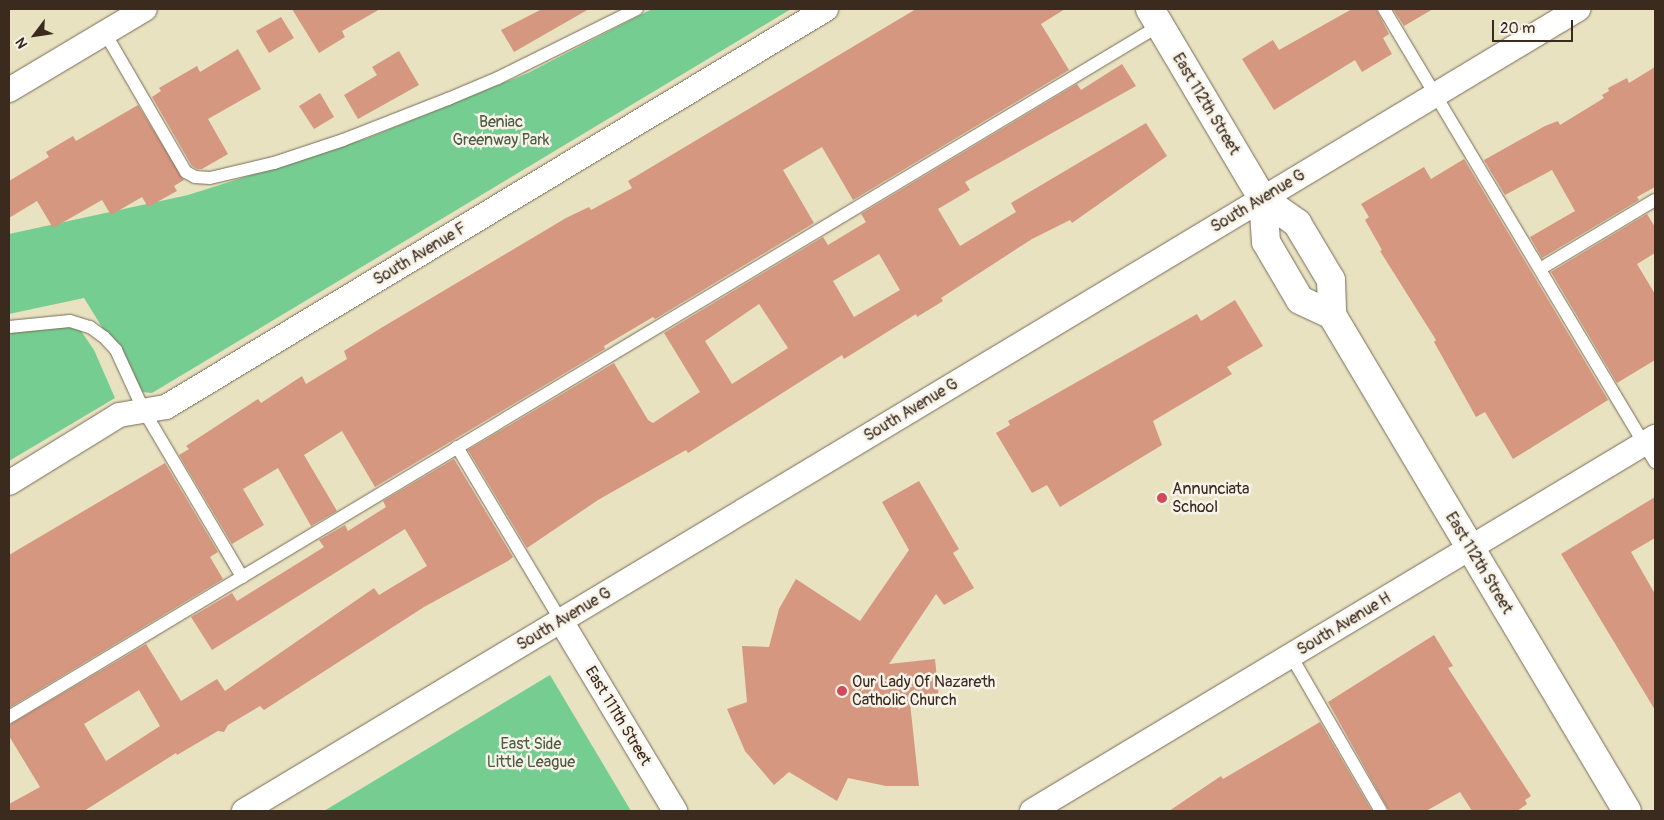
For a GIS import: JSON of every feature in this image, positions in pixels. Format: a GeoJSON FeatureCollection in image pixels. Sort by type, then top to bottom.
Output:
{"type":"FeatureCollection","features":[{"type":"Feature","properties":{"kind":"street"},"geometry":{"type":"LineString","coordinates":[[9,90],[145,9]]}},
{"type":"Feature","properties":{"kind":"street","name":"South Avenue F"},"geometry":{"type":"LineString","coordinates":[[9,483],[119,415],[166,407],[826,9]]}},
{"type":"Feature","properties":{"kind":"street","name":"South Avenue G"},"geometry":{"type":"LineString","coordinates":[[244,811],[1578,9]]}},
{"type":"Feature","properties":{"kind":"street","name":"East 112th Street"},"geometry":{"type":"LineString","coordinates":[[1155,17],[1263,199],[1297,224],[1331,280],[1332,316],[1627,811]]}},
{"type":"Feature","properties":{"kind":"street","name":"East 112th Street"},"geometry":{"type":"LineString","coordinates":[[1263,199],[1266,242],[1300,300],[1332,316]]}},
{"type":"Feature","properties":{"kind":"street","name":"South Avenue H"},"geometry":{"type":"LineString","coordinates":[[1032,811],[1470,548],[1652,447]]}},
{"type":"Feature","properties":{"kind":"street","name":"East 111th Street"},"geometry":{"type":"LineString","coordinates":[[561,621],[675,811]]}},
{"type":"Feature","properties":{"kind":"lane"},"geometry":{"type":"LineString","coordinates":[[105,33],[186,172],[196,177],[210,178],[274,163],[387,123],[498,78],[637,9]]}},
{"type":"Feature","properties":{"kind":"lane"},"geometry":{"type":"LineString","coordinates":[[1384,9],[1540,270],[1652,447]]}},
{"type":"Feature","properties":{"kind":"lane"},"geometry":{"type":"LineString","coordinates":[[9,717],[457,447],[1155,17]]}},
{"type":"Feature","properties":{"kind":"lane"},"geometry":{"type":"LineString","coordinates":[[1540,270],[1655,200]]}},
{"type":"Feature","properties":{"kind":"lane"},"geometry":{"type":"LineString","coordinates":[[9,327],[50,320],[70,321],[90,327],[116,350],[144,411],[242,576]]}},
{"type":"Feature","properties":{"kind":"lane"},"geometry":{"type":"LineString","coordinates":[[457,447],[561,621]]}},
{"type":"Feature","properties":{"kind":"lane"},"geometry":{"type":"LineString","coordinates":[[1291,656],[1381,811]]}},
{"type":"Feature","properties":{"kind":"green space","name":"Beniac Greenway Park"},"geometry":{"type":"Polygon","coordinates":[[[652,9],[791,9],[152,393],[142,392],[84,298],[9,314],[9,234],[188,195],[368,138],[528,73],[652,9]]]}},
{"type":"Feature","properties":{"kind":"green space"},"geometry":{"type":"Polygon","coordinates":[[[66,325],[81,331],[94,350],[115,398],[9,461],[9,332],[66,325]]]}},
{"type":"Feature","properties":{"kind":"green space","name":"East Side Little League"},"geometry":{"type":"Polygon","coordinates":[[[550,675],[631,811],[324,811],[550,675]]]}},
{"type":"Feature","properties":{"kind":"building"},"geometry":{"type":"Polygon","coordinates":[[[292,9],[380,9],[342,31],[345,37],[319,53],[292,9]]]}},
{"type":"Feature","properties":{"kind":"building"},"geometry":{"type":"Polygon","coordinates":[[[542,9],[589,9],[514,52],[501,30],[542,9]]]}},
{"type":"Feature","properties":{"kind":"building"},"geometry":{"type":"Polygon","coordinates":[[[916,9],[1065,9],[1041,24],[1069,70],[853,200],[822,147],[783,170],[814,223],[655,319],[653,317],[604,346],[605,349],[375,487],[342,431],[304,455],[337,511],[311,526],[278,468],[243,489],[264,525],[232,544],[179,455],[189,449],[186,446],[258,399],[261,403],[302,376],[306,384],[347,359],[344,351],[381,328],[566,218],[589,207],[591,210],[632,188],[628,181],[916,9]]]}},
{"type":"Feature","properties":{"kind":"building"},"geometry":{"type":"Polygon","coordinates":[[[1352,9],[1376,9],[1389,34],[1383,38],[1392,54],[1362,72],[1355,60],[1274,110],[1242,59],[1273,40],[1279,50],[1352,9]]]}},
{"type":"Feature","properties":{"kind":"building"},"geometry":{"type":"Polygon","coordinates":[[[1393,9],[1433,9],[1404,26],[1393,9]]]}},
{"type":"Feature","properties":{"kind":"building"},"geometry":{"type":"Polygon","coordinates":[[[281,17],[294,38],[269,53],[256,31],[281,17]]]}},
{"type":"Feature","properties":{"kind":"building"},"geometry":{"type":"Polygon","coordinates":[[[238,49],[261,89],[208,119],[228,154],[202,169],[197,169],[192,166],[152,97],[161,91],[159,88],[197,66],[200,72],[238,49]]]}},
{"type":"Feature","properties":{"kind":"building"},"geometry":{"type":"Polygon","coordinates":[[[399,51],[419,85],[358,119],[344,95],[377,75],[372,67],[399,51]]]}},
{"type":"Feature","properties":{"kind":"building"},"geometry":{"type":"Polygon","coordinates":[[[1122,64],[1136,86],[965,182],[970,190],[938,209],[960,246],[1016,212],[1011,203],[1146,123],[1167,156],[1072,223],[1070,220],[1032,239],[941,298],[943,301],[917,317],[916,314],[844,359],[842,355],[688,453],[686,450],[598,500],[527,548],[468,450],[614,363],[648,420],[653,423],[700,392],[664,333],[823,237],[828,245],[866,222],[861,214],[1077,84],[1081,90],[1122,64]],[[879,254],[833,281],[854,317],[900,290],[879,254]],[[759,304],[705,341],[732,384],[788,348],[759,304]]]}},
{"type":"Feature","properties":{"kind":"building"},"geometry":{"type":"Polygon","coordinates":[[[1655,67],[1655,187],[1637,197],[1639,200],[1542,258],[1530,237],[1575,211],[1552,170],[1505,195],[1484,160],[1545,126],[1558,121],[1560,125],[1604,98],[1602,95],[1609,91],[1608,88],[1627,78],[1629,83],[1655,67]]]}},
{"type":"Feature","properties":{"kind":"building"},"geometry":{"type":"Polygon","coordinates":[[[320,93],[334,117],[314,129],[299,106],[320,93]]]}},
{"type":"Feature","properties":{"kind":"building"},"geometry":{"type":"Polygon","coordinates":[[[138,105],[184,180],[174,186],[177,191],[148,207],[142,197],[111,215],[102,200],[53,228],[37,201],[9,218],[9,181],[49,157],[46,152],[73,136],[76,141],[138,105]]]}},
{"type":"Feature","properties":{"kind":"building"},"geometry":{"type":"Polygon","coordinates":[[[1464,159],[1608,400],[1513,459],[1485,412],[1476,417],[1434,342],[1436,340],[1380,251],[1382,250],[1365,220],[1369,217],[1361,204],[1424,167],[1431,179],[1464,159]]]}},
{"type":"Feature","properties":{"kind":"building"},"geometry":{"type":"Polygon","coordinates":[[[1647,214],[1655,227],[1655,253],[1637,264],[1655,294],[1655,360],[1617,383],[1551,272],[1647,214]]]}},
{"type":"Feature","properties":{"kind":"building"},"geometry":{"type":"Polygon","coordinates":[[[1235,300],[1263,346],[1227,367],[1232,374],[1153,421],[1162,445],[1060,507],[1047,485],[1032,493],[996,433],[1010,425],[1008,421],[1197,314],[1201,321],[1235,300]]]}},
{"type":"Feature","properties":{"kind":"building"},"geometry":{"type":"Polygon","coordinates":[[[454,459],[513,557],[424,607],[264,710],[260,706],[228,725],[224,732],[218,731],[177,755],[176,753],[84,811],[9,811],[9,804],[40,787],[9,736],[9,725],[146,644],[181,701],[217,679],[225,691],[374,588],[379,595],[427,566],[405,529],[212,650],[191,617],[232,593],[237,601],[324,547],[319,540],[345,525],[348,531],[386,507],[383,501],[454,459]],[[139,690],[84,724],[106,761],[160,726],[139,690]]]}},
{"type":"Feature","properties":{"kind":"building"},"geometry":{"type":"Polygon","coordinates":[[[165,463],[218,552],[210,557],[223,579],[9,708],[9,555],[165,463]]]}},
{"type":"Feature","properties":{"kind":"building","name":"Our Lady Of Nazareth Catholic Church"},"geometry":{"type":"Polygon","coordinates":[[[919,481],[959,549],[953,553],[974,588],[944,605],[936,594],[889,664],[935,659],[939,699],[910,703],[919,786],[886,786],[848,778],[837,801],[789,772],[774,785],[745,751],[727,709],[747,702],[742,646],[769,647],[779,609],[796,579],[860,621],[909,550],[882,502],[919,481]]]}},
{"type":"Feature","properties":{"kind":"building"},"geometry":{"type":"Polygon","coordinates":[[[1655,497],[1655,538],[1631,552],[1655,594],[1655,710],[1561,554],[1655,497]]]}},
{"type":"Feature","properties":{"kind":"building"},"geometry":{"type":"Polygon","coordinates":[[[1434,635],[1453,666],[1448,668],[1531,796],[1525,800],[1527,804],[1517,811],[1472,811],[1460,792],[1426,811],[1389,811],[1328,702],[1434,635]]]}},
{"type":"Feature","properties":{"kind":"building"},"geometry":{"type":"Polygon","coordinates":[[[1320,722],[1372,811],[1169,811],[1221,776],[1223,779],[1320,722]]]}},
{"type":"Feature","properties":{"kind":"place","name":"Annunciata School"},"geometry":{"type":"Point","coordinates":[1162,498]}},
{"type":"Feature","properties":{"kind":"place","name":"Our Lady Of Nazareth Catholic Church"},"geometry":{"type":"Point","coordinates":[842,691]}}]}
